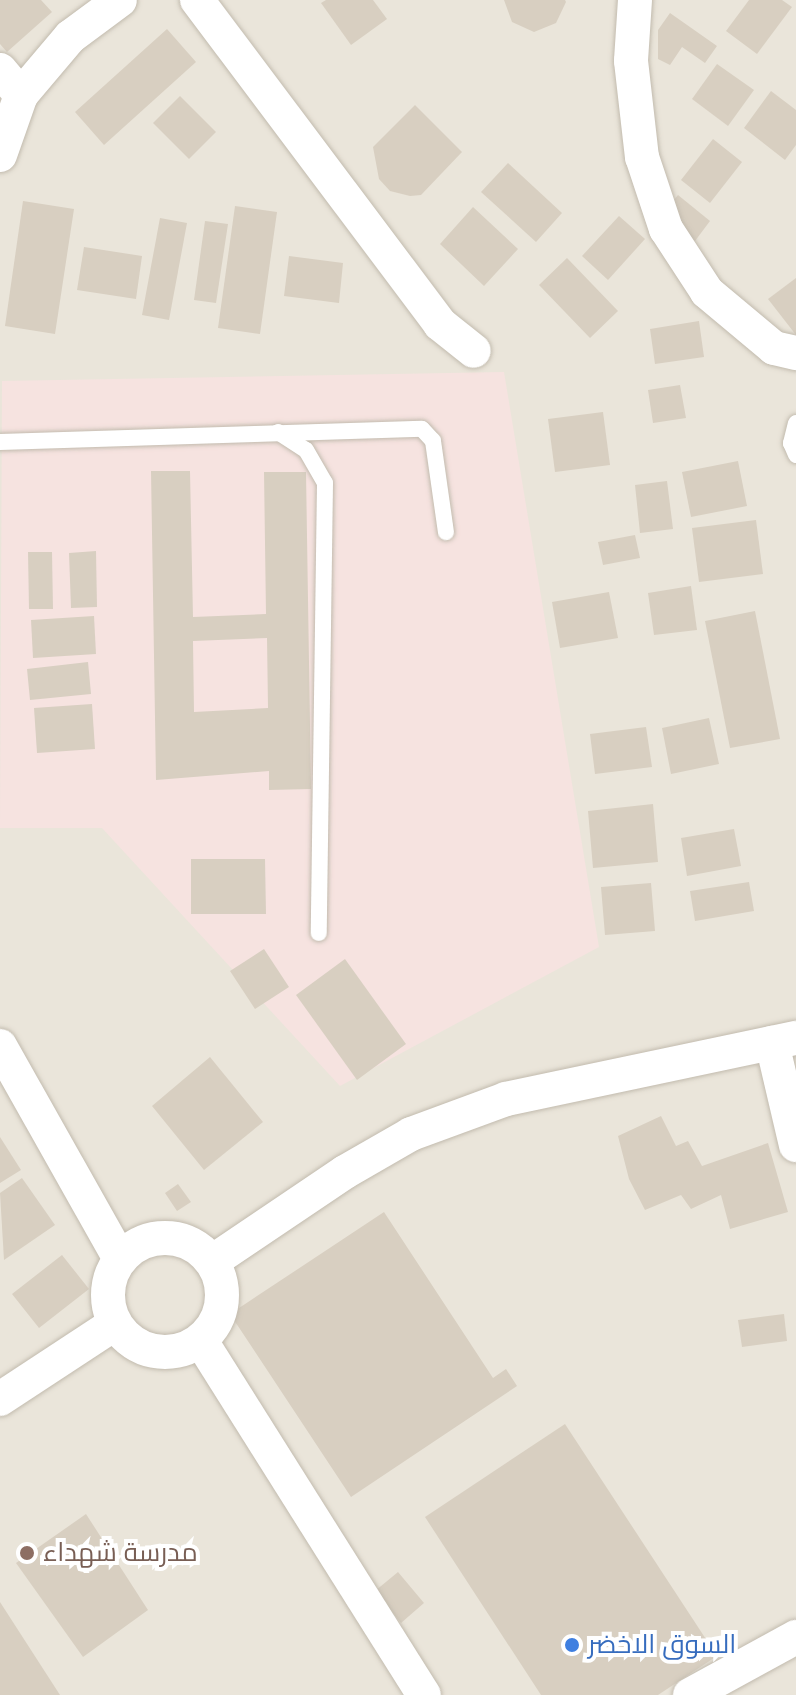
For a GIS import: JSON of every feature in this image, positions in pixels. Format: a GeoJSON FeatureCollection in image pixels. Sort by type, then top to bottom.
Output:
{"type":"FeatureCollection","features":[{"type":"Feature","properties":{"kind":"street"},"geometry":{"type":"LineString","coordinates":[[0,155],[11,82],[120,0]]}},
{"type":"Feature","properties":{"kind":"street"},"geometry":{"type":"LineString","coordinates":[[197,0],[440,324],[474,351]]}},
{"type":"Feature","properties":{"kind":"street"},"geometry":{"type":"LineString","coordinates":[[635,0],[631,61],[642,157],[666,229],[707,292],[774,348],[796,353]]}},
{"type":"Feature","properties":{"kind":"street"},"geometry":{"type":"LineString","coordinates":[[213,1261],[345,1172],[411,1134],[506,1099],[784,1040],[796,1145]]}},
{"type":"Feature","properties":{"kind":"street"},"geometry":{"type":"LineString","coordinates":[[0,1046],[119,1257]]}},
{"type":"Feature","properties":{"kind":"street"},"geometry":{"type":"LineString","coordinates":[[149,1238],[185,1240],[213,1261],[223,1289],[219,1318],[201,1341],[170,1353],[138,1347],[114,1324],[106,1290],[119,1257],[149,1238]]}},
{"type":"Feature","properties":{"kind":"street"},"geometry":{"type":"LineString","coordinates":[[0,1399],[114,1324]]}},
{"type":"Feature","properties":{"kind":"street"},"geometry":{"type":"LineString","coordinates":[[201,1341],[424,1695]]}},
{"type":"Feature","properties":{"kind":"street"},"geometry":{"type":"LineString","coordinates":[[690,1695],[796,1637]]}},
{"type":"Feature","properties":{"kind":"lane"},"geometry":{"type":"LineString","coordinates":[[796,423],[791,443],[796,455]]}},
{"type":"Feature","properties":{"kind":"lane"},"geometry":{"type":"LineString","coordinates":[[0,442],[422,429],[433,441],[446,532]]}},
{"type":"Feature","properties":{"kind":"lane"},"geometry":{"type":"LineString","coordinates":[[278,432],[306,450],[325,483],[319,933]]}},
{"type":"Feature","properties":{"kind":"shaded area"},"geometry":{"type":"Polygon","coordinates":[[[0,0],[796,0],[796,1695],[0,1695],[0,0]]]}},
{"type":"Feature","properties":{"kind":"shaded area"},"geometry":{"type":"Polygon","coordinates":[[[504,372],[599,947],[340,1086],[102,828],[0,828],[2,381],[504,372]]]}},
{"type":"Feature","properties":{"kind":"building"},"geometry":{"type":"Polygon","coordinates":[[[0,0],[41,0],[52,12],[7,52],[0,44],[0,0]]]}},
{"type":"Feature","properties":{"kind":"building"},"geometry":{"type":"Polygon","coordinates":[[[326,0],[373,0],[387,19],[351,45],[321,3],[326,0]]]}},
{"type":"Feature","properties":{"kind":"building"},"geometry":{"type":"Polygon","coordinates":[[[504,0],[566,2],[556,23],[534,32],[512,22],[504,0]]]}},
{"type":"Feature","properties":{"kind":"building"},"geometry":{"type":"Polygon","coordinates":[[[749,0],[782,0],[792,7],[757,54],[726,31],[749,0]]]}},
{"type":"Feature","properties":{"kind":"building"},"geometry":{"type":"Polygon","coordinates":[[[670,13],[717,46],[705,63],[682,47],[670,65],[658,59],[658,30],[670,13]]]}},
{"type":"Feature","properties":{"kind":"building"},"geometry":{"type":"Polygon","coordinates":[[[167,29],[196,62],[104,145],[75,112],[167,29]]]}},
{"type":"Feature","properties":{"kind":"building"},"geometry":{"type":"Polygon","coordinates":[[[717,64],[754,90],[728,126],[692,99],[717,64]]]}},
{"type":"Feature","properties":{"kind":"building"},"geometry":{"type":"Polygon","coordinates":[[[771,91],[796,110],[796,145],[785,160],[744,128],[771,91]]]}},
{"type":"Feature","properties":{"kind":"building"},"geometry":{"type":"Polygon","coordinates":[[[180,96],[216,132],[189,159],[153,123],[180,96]]]}},
{"type":"Feature","properties":{"kind":"building"},"geometry":{"type":"Polygon","coordinates":[[[415,105],[462,152],[421,195],[410,196],[390,191],[379,179],[373,147],[415,105]]]}},
{"type":"Feature","properties":{"kind":"building"},"geometry":{"type":"Polygon","coordinates":[[[713,139],[742,162],[710,203],[681,180],[713,139]]]}},
{"type":"Feature","properties":{"kind":"building"},"geometry":{"type":"Polygon","coordinates":[[[508,163],[562,213],[536,242],[481,192],[508,163]]]}},
{"type":"Feature","properties":{"kind":"building"},"geometry":{"type":"Polygon","coordinates":[[[678,195],[710,221],[695,241],[662,214],[678,195]]]}},
{"type":"Feature","properties":{"kind":"building"},"geometry":{"type":"Polygon","coordinates":[[[23,201],[74,209],[55,334],[5,326],[23,201]]]}},
{"type":"Feature","properties":{"kind":"building"},"geometry":{"type":"Polygon","coordinates":[[[235,206],[277,212],[260,334],[218,328],[235,206]]]}},
{"type":"Feature","properties":{"kind":"building"},"geometry":{"type":"Polygon","coordinates":[[[473,207],[518,249],[484,286],[440,244],[473,207]]]}},
{"type":"Feature","properties":{"kind":"building"},"geometry":{"type":"Polygon","coordinates":[[[619,216],[645,239],[608,280],[582,256],[619,216]]]}},
{"type":"Feature","properties":{"kind":"building"},"geometry":{"type":"Polygon","coordinates":[[[160,218],[187,223],[169,320],[142,315],[160,218]]]}},
{"type":"Feature","properties":{"kind":"building"},"geometry":{"type":"Polygon","coordinates":[[[205,221],[228,224],[216,303],[194,300],[205,221]]]}},
{"type":"Feature","properties":{"kind":"building"},"geometry":{"type":"Polygon","coordinates":[[[84,247],[142,256],[136,299],[77,290],[84,247]]]}},
{"type":"Feature","properties":{"kind":"building"},"geometry":{"type":"Polygon","coordinates":[[[289,256],[343,263],[339,303],[284,296],[289,256]]]}},
{"type":"Feature","properties":{"kind":"building"},"geometry":{"type":"Polygon","coordinates":[[[567,258],[618,311],[590,338],[539,285],[567,258]]]}},
{"type":"Feature","properties":{"kind":"building"},"geometry":{"type":"Polygon","coordinates":[[[796,278],[796,335],[768,299],[796,278]]]}},
{"type":"Feature","properties":{"kind":"building"},"geometry":{"type":"Polygon","coordinates":[[[699,321],[704,357],[655,364],[650,329],[699,321]]]}},
{"type":"Feature","properties":{"kind":"building"},"geometry":{"type":"Polygon","coordinates":[[[680,385],[686,418],[653,423],[648,390],[680,385]]]}},
{"type":"Feature","properties":{"kind":"building"},"geometry":{"type":"Polygon","coordinates":[[[603,412],[610,465],[555,472],[548,419],[603,412]]]}},
{"type":"Feature","properties":{"kind":"building"},"geometry":{"type":"Polygon","coordinates":[[[738,461],[747,506],[691,517],[682,472],[738,461]]]}},
{"type":"Feature","properties":{"kind":"building"},"geometry":{"type":"Polygon","coordinates":[[[151,471],[190,471],[193,617],[266,614],[264,472],[306,472],[311,789],[269,790],[269,771],[156,780],[151,471]],[[267,638],[193,641],[194,712],[268,708],[267,638]]]}},
{"type":"Feature","properties":{"kind":"building"},"geometry":{"type":"Polygon","coordinates":[[[667,481],[673,529],[640,533],[635,485],[667,481]]]}},
{"type":"Feature","properties":{"kind":"building"},"geometry":{"type":"Polygon","coordinates":[[[756,520],[763,574],[699,582],[692,528],[756,520]]]}},
{"type":"Feature","properties":{"kind":"building"},"geometry":{"type":"Polygon","coordinates":[[[635,535],[640,558],[603,565],[598,542],[635,535]]]}},
{"type":"Feature","properties":{"kind":"building"},"geometry":{"type":"Polygon","coordinates":[[[96,551],[97,607],[71,608],[69,553],[96,551]]]}},
{"type":"Feature","properties":{"kind":"building"},"geometry":{"type":"Polygon","coordinates":[[[28,552],[52,552],[53,609],[29,609],[28,552]]]}},
{"type":"Feature","properties":{"kind":"building"},"geometry":{"type":"Polygon","coordinates":[[[691,586],[697,630],[654,635],[648,593],[691,586]]]}},
{"type":"Feature","properties":{"kind":"building"},"geometry":{"type":"Polygon","coordinates":[[[609,592],[618,638],[560,648],[552,602],[609,592]]]}},
{"type":"Feature","properties":{"kind":"building"},"geometry":{"type":"Polygon","coordinates":[[[755,611],[780,739],[730,748],[705,621],[755,611]]]}},
{"type":"Feature","properties":{"kind":"building"},"geometry":{"type":"Polygon","coordinates":[[[94,616],[96,654],[33,658],[31,620],[94,616]]]}},
{"type":"Feature","properties":{"kind":"building"},"geometry":{"type":"Polygon","coordinates":[[[88,662],[91,694],[30,700],[27,669],[88,662]]]}},
{"type":"Feature","properties":{"kind":"building"},"geometry":{"type":"Polygon","coordinates":[[[92,704],[95,749],[37,753],[34,708],[92,704]]]}},
{"type":"Feature","properties":{"kind":"building"},"geometry":{"type":"Polygon","coordinates":[[[709,718],[719,764],[671,774],[662,728],[709,718]]]}},
{"type":"Feature","properties":{"kind":"building"},"geometry":{"type":"Polygon","coordinates":[[[646,727],[652,767],[595,774],[590,734],[646,727]]]}},
{"type":"Feature","properties":{"kind":"building"},"geometry":{"type":"Polygon","coordinates":[[[653,804],[658,862],[593,868],[588,811],[653,804]]]}},
{"type":"Feature","properties":{"kind":"building"},"geometry":{"type":"Polygon","coordinates":[[[734,829],[741,866],[687,876],[681,838],[734,829]]]}},
{"type":"Feature","properties":{"kind":"building"},"geometry":{"type":"Polygon","coordinates":[[[191,859],[265,859],[266,914],[191,914],[191,859]]]}},
{"type":"Feature","properties":{"kind":"building"},"geometry":{"type":"Polygon","coordinates":[[[749,882],[754,911],[695,921],[690,891],[749,882]]]}},
{"type":"Feature","properties":{"kind":"building"},"geometry":{"type":"Polygon","coordinates":[[[651,883],[655,931],[605,935],[601,887],[651,883]]]}},
{"type":"Feature","properties":{"kind":"building"},"geometry":{"type":"Polygon","coordinates":[[[264,949],[289,987],[255,1009],[230,971],[264,949]]]}},
{"type":"Feature","properties":{"kind":"building"},"geometry":{"type":"Polygon","coordinates":[[[345,959],[406,1044],[357,1080],[296,995],[345,959]]]}},
{"type":"Feature","properties":{"kind":"building"},"geometry":{"type":"Polygon","coordinates":[[[210,1057],[263,1122],[204,1170],[152,1106],[210,1057]]]}},
{"type":"Feature","properties":{"kind":"building"},"geometry":{"type":"Polygon","coordinates":[[[661,1116],[676,1146],[688,1141],[702,1166],[768,1143],[788,1212],[730,1229],[721,1195],[691,1209],[681,1195],[645,1210],[629,1179],[618,1136],[661,1116]]]}},
{"type":"Feature","properties":{"kind":"building"},"geometry":{"type":"Polygon","coordinates":[[[0,1137],[21,1170],[0,1183],[0,1137]]]}},
{"type":"Feature","properties":{"kind":"building"},"geometry":{"type":"Polygon","coordinates":[[[22,1178],[55,1225],[4,1260],[0,1193],[22,1178]]]}},
{"type":"Feature","properties":{"kind":"building"},"geometry":{"type":"Polygon","coordinates":[[[178,1184],[191,1202],[177,1211],[165,1193],[178,1184]]]}},
{"type":"Feature","properties":{"kind":"building"},"geometry":{"type":"Polygon","coordinates":[[[384,1212],[493,1378],[506,1369],[517,1386],[351,1497],[230,1314],[384,1212]]]}},
{"type":"Feature","properties":{"kind":"building"},"geometry":{"type":"Polygon","coordinates":[[[62,1255],[89,1289],[39,1328],[12,1294],[62,1255]]]}},
{"type":"Feature","properties":{"kind":"building"},"geometry":{"type":"Polygon","coordinates":[[[784,1314],[787,1341],[742,1347],[738,1320],[784,1314]]]}},
{"type":"Feature","properties":{"kind":"building"},"geometry":{"type":"Polygon","coordinates":[[[565,1424],[717,1656],[658,1695],[541,1695],[425,1517],[565,1424]]]}},
{"type":"Feature","properties":{"kind":"building"},"geometry":{"type":"Polygon","coordinates":[[[86,1514],[148,1610],[83,1657],[16,1563],[86,1514]]]}},
{"type":"Feature","properties":{"kind":"building"},"geometry":{"type":"Polygon","coordinates":[[[398,1572],[424,1603],[401,1623],[375,1591],[398,1572]]]}},
{"type":"Feature","properties":{"kind":"building"},"geometry":{"type":"Polygon","coordinates":[[[0,1602],[60,1695],[0,1695],[0,1602]]]}},
{"type":"Feature","properties":{"kind":"place","name":"مدرسة شهداء"},"geometry":{"type":"Point","coordinates":[27,1553]}},
{"type":"Feature","properties":{"kind":"place","name":"السوق الاخضر"},"geometry":{"type":"Point","coordinates":[572,1645]}}]}
